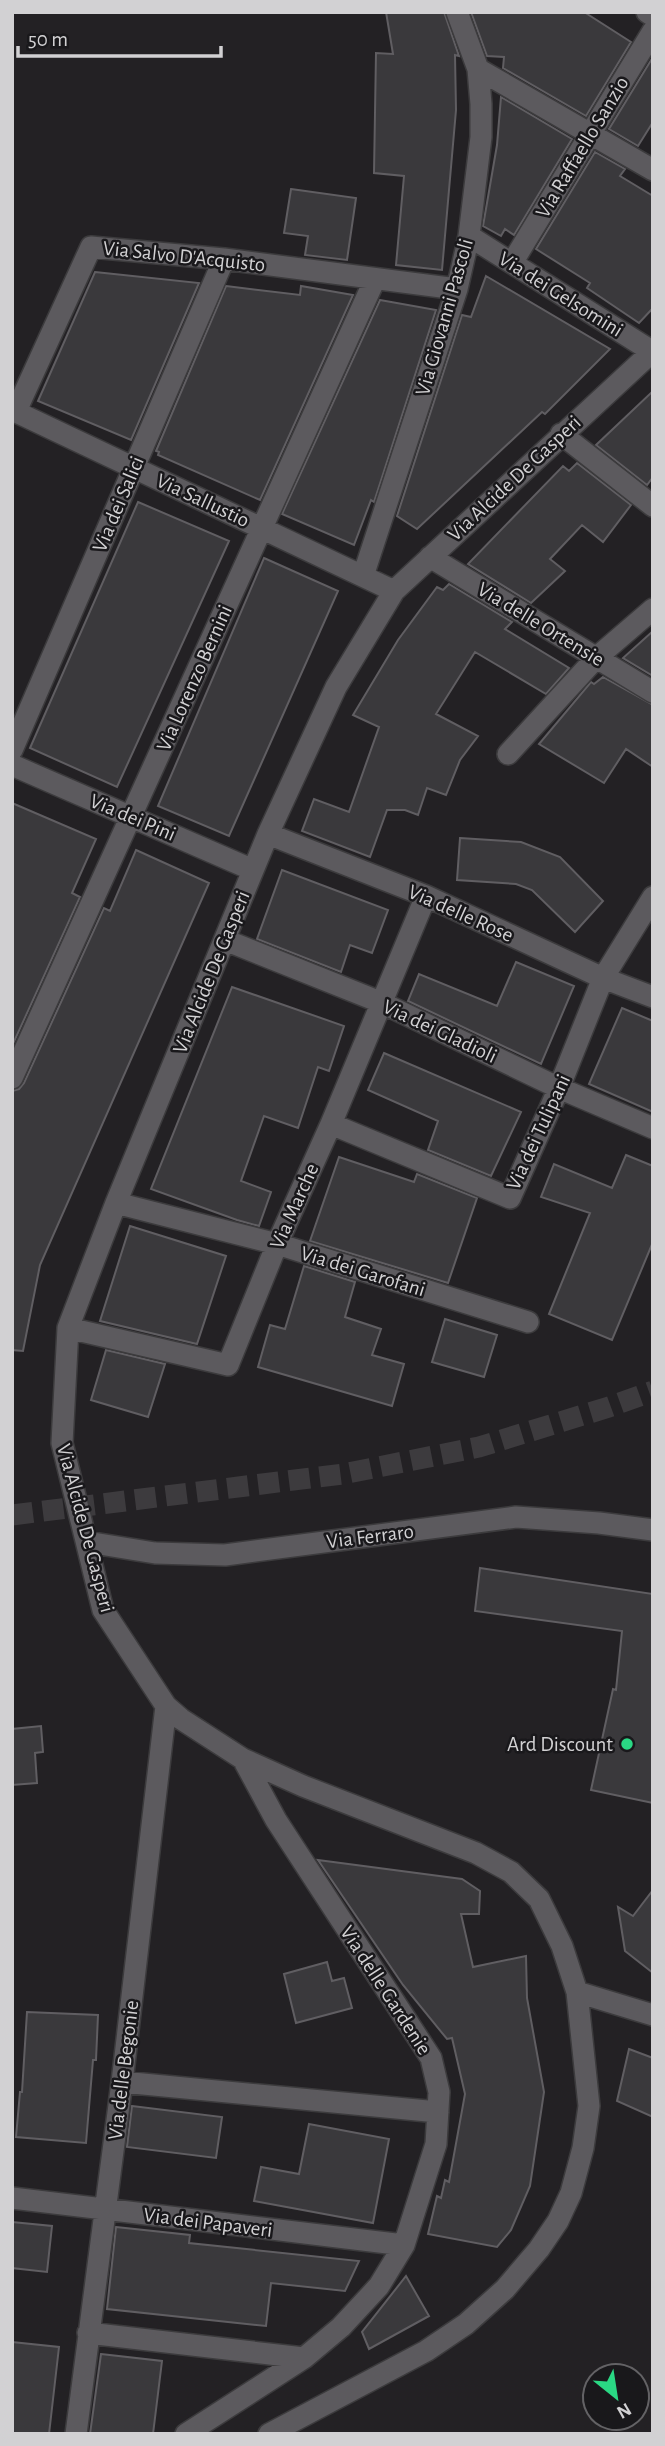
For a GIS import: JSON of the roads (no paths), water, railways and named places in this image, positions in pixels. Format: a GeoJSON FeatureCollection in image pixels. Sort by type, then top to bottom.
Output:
{"type":"FeatureCollection","features":[{"type":"Feature","properties":{"kind":"street","name":"Via Giovanni Pascoli"},"geometry":{"type":"LineString","coordinates":[[363,576],[457,289],[469,236],[481,137],[478,69],[457,12]]}},
{"type":"Feature","properties":{"kind":"street"},"geometry":{"type":"LineString","coordinates":[[647,12],[653,16]]}},
{"type":"Feature","properties":{"kind":"street","name":"Via Raffaello Sanzio"},"geometry":{"type":"LineString","coordinates":[[512,263],[653,31]]}},
{"type":"Feature","properties":{"kind":"street"},"geometry":{"type":"LineString","coordinates":[[478,69],[653,170]]}},
{"type":"Feature","properties":{"kind":"street","name":"Via dei Gelsomini"},"geometry":{"type":"LineString","coordinates":[[469,236],[652,352]]}},
{"type":"Feature","properties":{"kind":"street","name":"Via Salvo D'Acquisto"},"geometry":{"type":"LineString","coordinates":[[14,410],[91,247],[224,259],[457,289]]}},
{"type":"Feature","properties":{"kind":"street","name":"Via dei Salici"},"geometry":{"type":"LineString","coordinates":[[12,750],[224,259]]}},
{"type":"Feature","properties":{"kind":"street","name":"Via Lorenzo Bernini"},"geometry":{"type":"LineString","coordinates":[[12,1078],[375,279]]}},
{"type":"Feature","properties":{"kind":"street","name":"Via Alcide De Gasperi"},"geometry":{"type":"LineString","coordinates":[[269,2434],[426,2351],[466,2324],[505,2289],[539,2249],[558,2221],[571,2193],[583,2148],[589,2106],[577,1992],[562,1945],[538,1899],[512,1872],[476,1853],[303,1786],[243,1759],[181,1719],[166,1706],[103,1610],[62,1443],[68,1328],[116,1203],[268,834],[336,687],[394,591],[652,352]]}},
{"type":"Feature","properties":{"kind":"street","name":"Via Sallustio"},"geometry":{"type":"LineString","coordinates":[[14,410],[394,591]]}},
{"type":"Feature","properties":{"kind":"street"},"geometry":{"type":"LineString","coordinates":[[561,434],[653,506]]}},
{"type":"Feature","properties":{"kind":"street","name":"Via delle Ortensie"},"geometry":{"type":"LineString","coordinates":[[430,557],[653,692]]}},
{"type":"Feature","properties":{"kind":"street"},"geometry":{"type":"LineString","coordinates":[[508,754],[596,658],[653,609]]}},
{"type":"Feature","properties":{"kind":"street","name":"Via dei Pini"},"geometry":{"type":"LineString","coordinates":[[12,765],[253,870]]}},
{"type":"Feature","properties":{"kind":"street","name":"Via delle Rose"},"geometry":{"type":"LineString","coordinates":[[268,834],[426,896],[603,978],[653,997]]}},
{"type":"Feature","properties":{"kind":"street","name":"Via Marche"},"geometry":{"type":"LineString","coordinates":[[68,1328],[228,1365],[276,1244],[331,1124],[426,896]]}},
{"type":"Feature","properties":{"kind":"street","name":"Via dei Tulipani"},"geometry":{"type":"LineString","coordinates":[[331,1124],[510,1198],[559,1088],[603,978],[653,897]]}},
{"type":"Feature","properties":{"kind":"street","name":"Via dei Gladioli"},"geometry":{"type":"LineString","coordinates":[[225,940],[380,1002],[559,1088],[653,1128]]}},
{"type":"Feature","properties":{"kind":"street","name":"Via dei Garofani"},"geometry":{"type":"LineString","coordinates":[[116,1203],[276,1244],[528,1322]]}},
{"type":"Feature","properties":{"kind":"street","name":"Via Ferraro"},"geometry":{"type":"LineString","coordinates":[[87,1542],[155,1553],[225,1555],[516,1517],[653,1530]]}},
{"type":"Feature","properties":{"kind":"street","name":"Via delle Begonie"},"geometry":{"type":"LineString","coordinates":[[76,2434],[122,2082],[166,1706]]}},
{"type":"Feature","properties":{"kind":"street","name":"Via delle Gardenie"},"geometry":{"type":"LineString","coordinates":[[187,2434],[304,2358],[341,2327],[379,2286],[404,2245],[436,2144],[439,2092],[430,2058],[276,1820],[243,1759]]}},
{"type":"Feature","properties":{"kind":"street"},"geometry":{"type":"LineString","coordinates":[[577,1992],[653,2015]]}},
{"type":"Feature","properties":{"kind":"street"},"geometry":{"type":"LineString","coordinates":[[122,2082],[438,2112]]}},
{"type":"Feature","properties":{"kind":"street","name":"Via dei Papaveri"},"geometry":{"type":"LineString","coordinates":[[12,2198],[404,2245]]}},
{"type":"Feature","properties":{"kind":"street"},"geometry":{"type":"LineString","coordinates":[[88,2333],[304,2358]]}},
{"type":"Feature","properties":{"kind":"tunnel"},"geometry":{"type":"LineString","coordinates":[[12,1515],[343,1474],[479,1447],[653,1391]]}},
{"type":"Feature","properties":{"kind":"place","name":"Ard Discount"},"geometry":{"type":"Point","coordinates":[627,1744]}}]}
